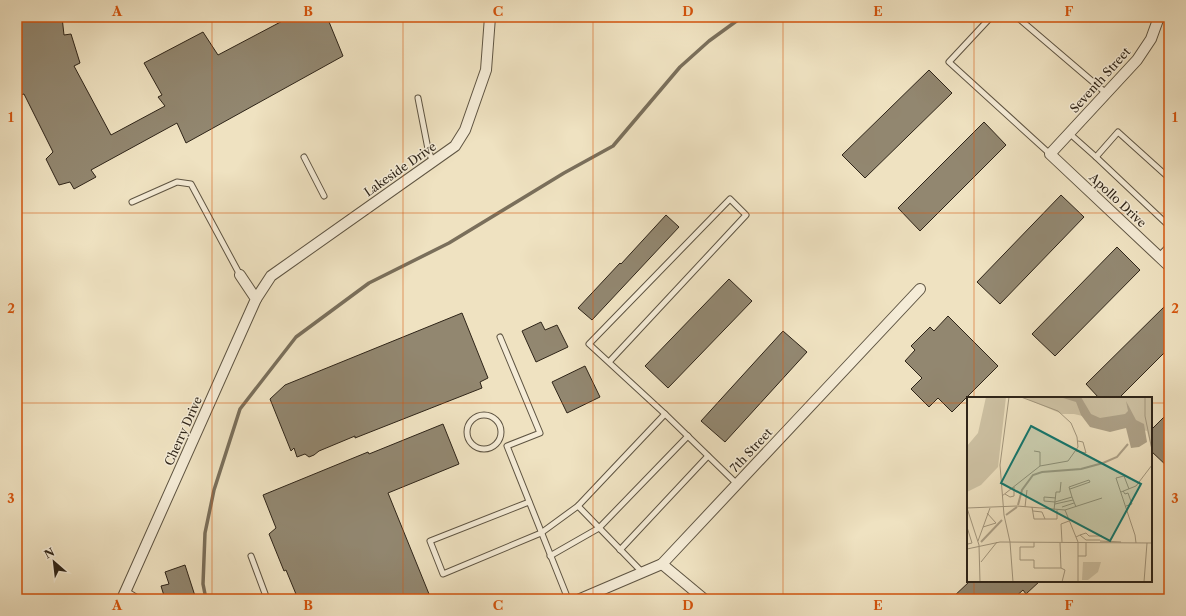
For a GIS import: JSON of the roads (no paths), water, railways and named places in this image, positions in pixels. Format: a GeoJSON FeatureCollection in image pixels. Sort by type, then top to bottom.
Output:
{"type":"FeatureCollection","features":[{"type":"Feature","properties":{"kind":"street","name":"Lakeside Drive"},"geometry":{"type":"LineString","coordinates":[[256,299],[271,276],[455,146],[465,130],[486,70],[490,17]]}},
{"type":"Feature","properties":{"kind":"street","name":"Seventh Street"},"geometry":{"type":"LineString","coordinates":[[1050,154],[1137,60],[1151,39],[1159,17]]}},
{"type":"Feature","properties":{"kind":"street","name":"Apollo Drive"},"geometry":{"type":"LineString","coordinates":[[1050,154],[1169,266]]}},
{"type":"Feature","properties":{"kind":"street"},"geometry":{"type":"LineString","coordinates":[[240,275],[256,299]]}},
{"type":"Feature","properties":{"kind":"street","name":"7th Street"},"geometry":{"type":"LineString","coordinates":[[580,599],[596,596],[642,572],[662,564],[920,289]]}},
{"type":"Feature","properties":{"kind":"street","name":"Cherry Drive"},"geometry":{"type":"LineString","coordinates":[[124,595],[256,299]]}},
{"type":"Feature","properties":{"kind":"street"},"geometry":{"type":"LineString","coordinates":[[662,564],[704,599]]}},
{"type":"Feature","properties":{"kind":"lane"},"geometry":{"type":"LineString","coordinates":[[991,17],[949,62],[1050,154]]}},
{"type":"Feature","properties":{"kind":"lane"},"geometry":{"type":"LineString","coordinates":[[1017,17],[1106,93]]}},
{"type":"Feature","properties":{"kind":"lane"},"geometry":{"type":"LineString","coordinates":[[418,98],[428,149],[433,162]]}},
{"type":"Feature","properties":{"kind":"lane"},"geometry":{"type":"LineString","coordinates":[[1096,157],[1118,132],[1169,178]]}},
{"type":"Feature","properties":{"kind":"lane"},"geometry":{"type":"LineString","coordinates":[[1069,133],[1169,226]]}},
{"type":"Feature","properties":{"kind":"lane"},"geometry":{"type":"LineString","coordinates":[[304,157],[324,196]]}},
{"type":"Feature","properties":{"kind":"lane"},"geometry":{"type":"LineString","coordinates":[[132,202],[177,182],[191,184],[240,275]]}},
{"type":"Feature","properties":{"kind":"lane"},"geometry":{"type":"LineString","coordinates":[[609,362],[746,215],[730,199],[590,344],[737,484]]}},
{"type":"Feature","properties":{"kind":"lane"},"geometry":{"type":"LineString","coordinates":[[1159,256],[1169,246]]}},
{"type":"Feature","properties":{"kind":"lane"},"geometry":{"type":"LineString","coordinates":[[500,337],[540,433],[507,446]]}},
{"type":"Feature","properties":{"kind":"lane"},"geometry":{"type":"LineString","coordinates":[[529,502],[430,541],[443,574],[542,533],[578,506],[665,414]]}},
{"type":"Feature","properties":{"kind":"lane"},"geometry":{"type":"LineString","coordinates":[[481,415],[492,417],[496,420],[501,430],[498,441],[495,445],[484,450],[473,446],[469,442],[467,436],[468,425],[476,417],[481,415]]}},
{"type":"Feature","properties":{"kind":"lane"},"geometry":{"type":"LineString","coordinates":[[550,556],[599,528],[688,436]]}},
{"type":"Feature","properties":{"kind":"lane"},"geometry":{"type":"LineString","coordinates":[[498,441],[507,446],[568,599]]}},
{"type":"Feature","properties":{"kind":"lane"},"geometry":{"type":"LineString","coordinates":[[620,550],[708,456]]}},
{"type":"Feature","properties":{"kind":"lane"},"geometry":{"type":"LineString","coordinates":[[578,506],[642,572]]}},
{"type":"Feature","properties":{"kind":"lane"},"geometry":{"type":"LineString","coordinates":[[251,556],[267,599]]}},
{"type":"Feature","properties":{"kind":"lane"},"geometry":{"type":"LineString","coordinates":[[124,595],[139,599]]}},
{"type":"Feature","properties":{"kind":"waterway"},"geometry":{"type":"LineString","coordinates":[[206,599],[203,584],[205,533],[214,490],[240,409],[296,337],[369,283],[449,243],[564,173],[613,146],[680,67],[709,41],[742,17]]}}]}
